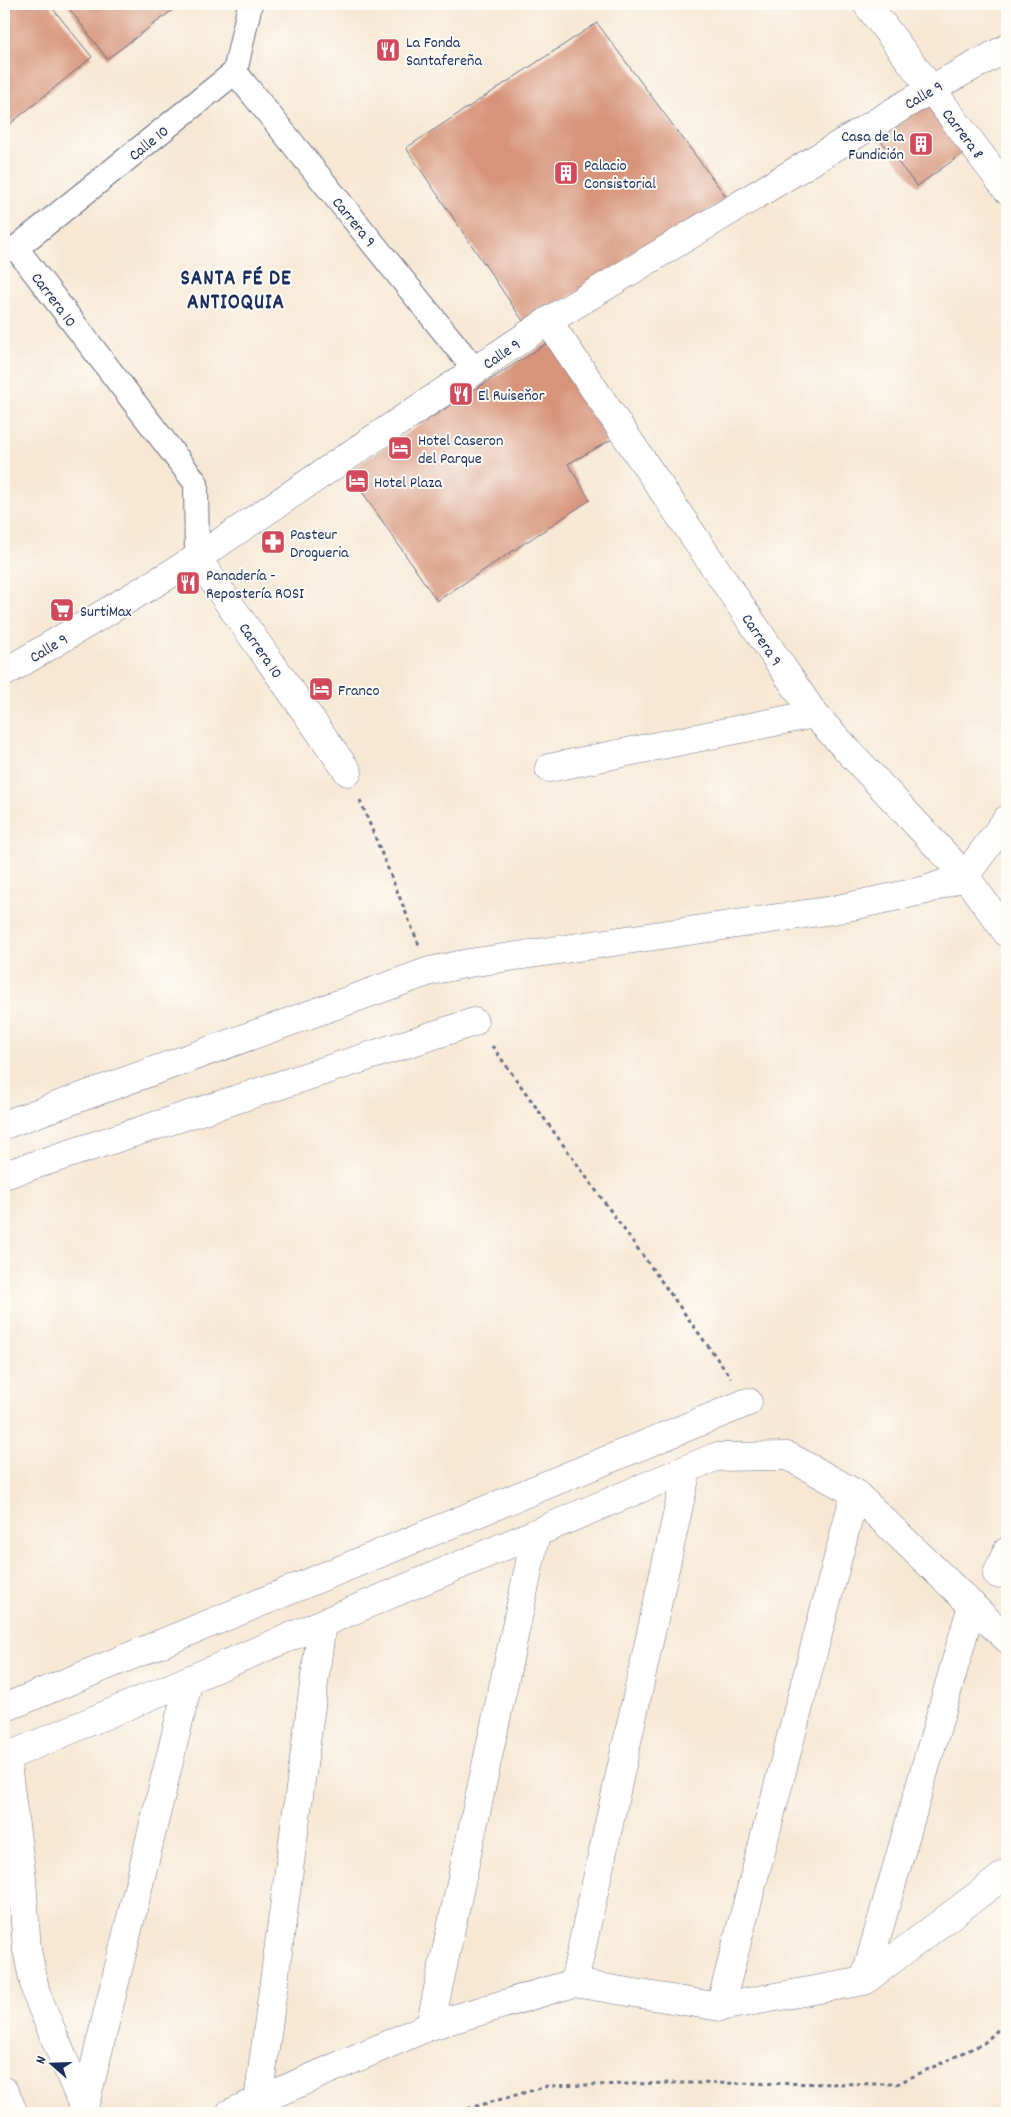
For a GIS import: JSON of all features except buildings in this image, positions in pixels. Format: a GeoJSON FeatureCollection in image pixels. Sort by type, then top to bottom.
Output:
{"type":"FeatureCollection","features":[{"type":"Feature","properties":{"kind":"street"},"geometry":{"type":"LineString","coordinates":[[236,72],[250,4]]}},
{"type":"Feature","properties":{"kind":"street","name":"Carrera 8"},"geometry":{"type":"LineString","coordinates":[[867,4],[1007,190]]}},
{"type":"Feature","properties":{"kind":"street","name":"Calle 9"},"geometry":{"type":"LineString","coordinates":[[4,673],[197,558],[548,322],[931,89],[1007,48]]}},
{"type":"Feature","properties":{"kind":"street","name":"Calle 10"},"geometry":{"type":"LineString","coordinates":[[10,246],[236,72]]}},
{"type":"Feature","properties":{"kind":"street","name":"Carrera 9"},"geometry":{"type":"LineString","coordinates":[[236,72],[475,370]]}},
{"type":"Feature","properties":{"kind":"street","name":"Carrera 10"},"geometry":{"type":"LineString","coordinates":[[10,246],[196,483],[197,558],[348,772]]}},
{"type":"Feature","properties":{"kind":"street","name":"Carrera 9"},"geometry":{"type":"LineString","coordinates":[[548,322],[814,714],[965,876],[1007,933]]}},
{"type":"Feature","properties":{"kind":"street"},"geometry":{"type":"LineString","coordinates":[[549,768],[814,714]]}},
{"type":"Feature","properties":{"kind":"street"},"geometry":{"type":"LineString","coordinates":[[4,1125],[430,971],[478,962],[833,910],[926,890],[965,876],[1007,819]]}},
{"type":"Feature","properties":{"kind":"street"},"geometry":{"type":"LineString","coordinates":[[4,1175],[474,1022]]}},
{"type":"Feature","properties":{"kind":"street"},"geometry":{"type":"LineString","coordinates":[[4,1708],[748,1402]]}},
{"type":"Feature","properties":{"kind":"street"},"geometry":{"type":"LineString","coordinates":[[85,2111],[36,1993],[27,1950],[22,1878],[5,1758],[715,1457],[788,1456],[855,1493],[1007,1639]]}},
{"type":"Feature","properties":{"kind":"street"},"geometry":{"type":"LineString","coordinates":[[574,1983],[687,1469]]}},
{"type":"Feature","properties":{"kind":"street"},"geometry":{"type":"LineString","coordinates":[[720,2007],[855,1493]]}},
{"type":"Feature","properties":{"kind":"street"},"geometry":{"type":"LineString","coordinates":[[430,2026],[536,1534]]}},
{"type":"Feature","properties":{"kind":"street"},"geometry":{"type":"LineString","coordinates":[[864,1981],[972,1605]]}},
{"type":"Feature","properties":{"kind":"street"},"geometry":{"type":"LineString","coordinates":[[258,2101],[322,1624]]}},
{"type":"Feature","properties":{"kind":"street"},"geometry":{"type":"LineString","coordinates":[[85,2111],[189,1680]]}},
{"type":"Feature","properties":{"kind":"street"},"geometry":{"type":"LineString","coordinates":[[230,2113],[430,2026],[574,1983],[720,2007],[864,1981],[1007,1873]]}},
{"type":"Feature","properties":{"kind":"street"},"geometry":{"type":"LineString","coordinates":[[4,2091],[14,2113]]}},
{"type":"Feature","properties":{"kind":"path"},"geometry":{"type":"LineString","coordinates":[[348,772],[430,971]]}},
{"type":"Feature","properties":{"kind":"path"},"geometry":{"type":"LineString","coordinates":[[474,1022],[748,1402]]}},
{"type":"Feature","properties":{"kind":"path"},"geometry":{"type":"LineString","coordinates":[[452,2113],[548,2086],[672,2083],[897,2084],[984,2043],[1007,2021]]}},
{"type":"Feature","properties":{"kind":"place","name":"La Fonda Santafereña"},"geometry":{"type":"Point","coordinates":[388,50]}},
{"type":"Feature","properties":{"kind":"place","name":"Casa de la Fundición"},"geometry":{"type":"Point","coordinates":[921,144]}},
{"type":"Feature","properties":{"kind":"place","name":"Palacio Consistorial"},"geometry":{"type":"Point","coordinates":[566,173]}},
{"type":"Feature","properties":{"kind":"place","name":"El Ruiseňor"},"geometry":{"type":"Point","coordinates":[461,394]}},
{"type":"Feature","properties":{"kind":"place","name":"Hotel Caseron del Parque"},"geometry":{"type":"Point","coordinates":[400,448]}},
{"type":"Feature","properties":{"kind":"place","name":"Hotel Plaza"},"geometry":{"type":"Point","coordinates":[357,481]}},
{"type":"Feature","properties":{"kind":"place","name":"Pasteur Drogueria"},"geometry":{"type":"Point","coordinates":[273,542]}},
{"type":"Feature","properties":{"kind":"place","name":"Panadería - Repostería ROSI"},"geometry":{"type":"Point","coordinates":[188,583]}},
{"type":"Feature","properties":{"kind":"place","name":"SurtiMax"},"geometry":{"type":"Point","coordinates":[62,610]}},
{"type":"Feature","properties":{"kind":"place","name":"Franco"},"geometry":{"type":"Point","coordinates":[321,689]}},
{"type":"Feature","properties":{"kind":"district","name":"SANTA FÉ DE ANTIOQUIA"},"geometry":{"type":"Point","coordinates":[236,289]}}]}
